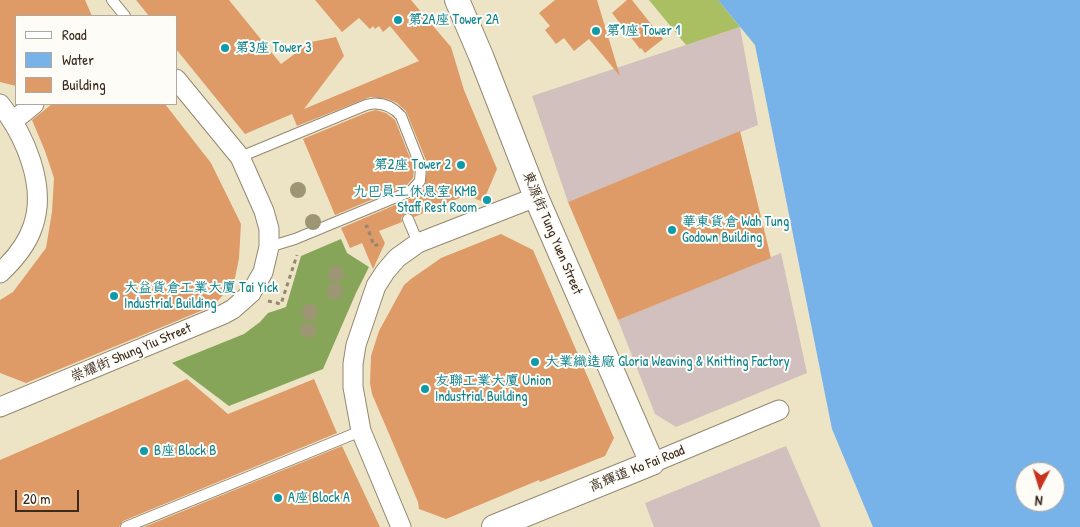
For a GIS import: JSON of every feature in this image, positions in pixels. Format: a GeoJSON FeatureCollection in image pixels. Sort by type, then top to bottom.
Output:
{"type":"FeatureCollection","features":[{"type":"Feature","properties":{"kind":"street","name":"東源街 Tung Yuen Street"},"geometry":{"type":"LineString","coordinates":[[457,0],[536,197],[652,463]]}},
{"type":"Feature","properties":{"kind":"street","name":"崇耀街 Shung Yiu Street"},"geometry":{"type":"LineString","coordinates":[[0,407],[233,309],[251,294],[264,272],[269,247],[269,229],[264,211],[240,158],[178,81]]}},
{"type":"Feature","properties":{"kind":"street"},"geometry":{"type":"LineString","coordinates":[[0,104],[14,120],[26,148],[36,179],[38,201],[33,226],[17,256],[0,273]]}},
{"type":"Feature","properties":{"kind":"street"},"geometry":{"type":"LineString","coordinates":[[14,120],[33,105]]}},
{"type":"Feature","properties":{"kind":"street"},"geometry":{"type":"LineString","coordinates":[[401,527],[362,431],[353,387],[353,364],[356,345],[376,286],[397,258],[418,243],[536,197]]}},
{"type":"Feature","properties":{"kind":"street","name":"高輝道 Ko Fai Road"},"geometry":{"type":"LineString","coordinates":[[494,527],[779,410]]}},
{"type":"Feature","properties":{"kind":"lane"},"geometry":{"type":"LineString","coordinates":[[112,0],[124,15]]}},
{"type":"Feature","properties":{"kind":"lane"},"geometry":{"type":"LineString","coordinates":[[240,158],[374,103],[389,106],[401,116],[422,167],[422,174],[411,191],[295,239],[269,247]]}},
{"type":"Feature","properties":{"kind":"lane"},"geometry":{"type":"LineString","coordinates":[[408,219],[418,243]]}},
{"type":"Feature","properties":{"kind":"lane"},"geometry":{"type":"LineString","coordinates":[[126,527],[362,431]]}},
{"type":"Feature","properties":{"kind":"path"},"geometry":{"type":"LineString","coordinates":[[359,229],[367,226],[374,246]]}},
{"type":"Feature","properties":{"kind":"path"},"geometry":{"type":"LineString","coordinates":[[268,301],[281,304],[298,253]]}},
{"type":"Feature","properties":{"kind":"shaded area"},"geometry":{"type":"Polygon","coordinates":[[[740,27],[758,125],[568,202],[532,96],[740,27]]]}},
{"type":"Feature","properties":{"kind":"shaded area"},"geometry":{"type":"Polygon","coordinates":[[[781,253],[807,373],[676,427],[655,414],[618,320],[781,253]]]}},
{"type":"Feature","properties":{"kind":"shaded area"},"geometry":{"type":"Polygon","coordinates":[[[786,446],[821,527],[654,527],[645,503],[786,446]]]}},
{"type":"Feature","properties":{"kind":"green space"},"geometry":{"type":"Polygon","coordinates":[[[649,0],[718,0],[740,27],[686,45],[649,0]]]}},
{"type":"Feature","properties":{"kind":"green space"},"geometry":{"type":"Polygon","coordinates":[[[341,239],[347,253],[369,267],[323,369],[229,406],[172,363],[244,334],[260,322],[268,313],[286,307],[301,256],[341,239]]]}},
{"type":"Feature","properties":{"kind":"water"},"geometry":{"type":"Polygon","coordinates":[[[718,0],[1080,0],[1080,527],[873,527],[832,429],[755,45],[718,0]]]}},
{"type":"Feature","properties":{"kind":"building"},"geometry":{"type":"Polygon","coordinates":[[[0,0],[85,0],[92,15],[15,15],[15,86],[0,82],[0,0]]]}},
{"type":"Feature","properties":{"kind":"building"},"geometry":{"type":"Polygon","coordinates":[[[136,0],[229,0],[281,64],[311,42],[336,37],[344,56],[304,109],[419,61],[390,26],[383,32],[379,26],[375,29],[373,26],[370,29],[359,18],[342,32],[315,0],[411,0],[451,47],[464,90],[497,169],[483,202],[467,195],[414,217],[409,212],[405,213],[401,218],[402,222],[379,231],[385,243],[373,269],[362,243],[350,248],[341,228],[414,197],[425,185],[428,165],[406,111],[397,103],[388,99],[370,97],[297,126],[292,114],[245,134],[178,51],[178,15],[148,15],[136,0]]]}},
{"type":"Feature","properties":{"kind":"building"},"geometry":{"type":"Polygon","coordinates":[[[555,0],[597,0],[620,76],[589,39],[574,51],[564,38],[556,44],[545,30],[550,26],[539,13],[555,0]]]}},
{"type":"Feature","properties":{"kind":"building"},"geometry":{"type":"Polygon","coordinates":[[[627,0],[632,0],[663,39],[645,53],[612,13],[627,0]]]}},
{"type":"Feature","properties":{"kind":"building"},"geometry":{"type":"Polygon","coordinates":[[[51,105],[166,105],[211,163],[241,224],[239,258],[234,283],[213,306],[26,383],[0,373],[0,300],[13,292],[46,248],[52,212],[54,178],[32,120],[51,105]]]}},
{"type":"Feature","properties":{"kind":"building"},"geometry":{"type":"Polygon","coordinates":[[[376,110],[386,113],[395,120],[414,168],[413,178],[407,185],[335,215],[303,139],[376,110]]]}},
{"type":"Feature","properties":{"kind":"building","name":"華東貨倉 Wah Tung Godown Building"},"geometry":{"type":"Polygon","coordinates":[[[740,131],[771,258],[618,320],[568,202],[740,131]]]}},
{"type":"Feature","properties":{"kind":"building"},"geometry":{"type":"Polygon","coordinates":[[[501,234],[533,250],[614,438],[605,456],[540,482],[539,480],[446,519],[419,509],[418,502],[372,394],[370,383],[371,356],[379,331],[404,285],[441,258],[501,234]]]}},
{"type":"Feature","properties":{"kind":"building","name":"B座 Block B"},"geometry":{"type":"Polygon","coordinates":[[[187,379],[228,414],[314,379],[337,433],[123,521],[119,527],[0,527],[0,460],[187,379]]]}},
{"type":"Feature","properties":{"kind":"building","name":"A座 Block A"},"geometry":{"type":"Polygon","coordinates":[[[342,446],[380,527],[144,527],[342,446]]]}},
{"type":"Feature","properties":{"kind":"place","name":"第2A座 Tower 2A"},"geometry":{"type":"Point","coordinates":[398,20]}},
{"type":"Feature","properties":{"kind":"place","name":"第1座 Tower 1"},"geometry":{"type":"Point","coordinates":[596,31]}},
{"type":"Feature","properties":{"kind":"place","name":"第3座 Tower 3"},"geometry":{"type":"Point","coordinates":[225,48]}},
{"type":"Feature","properties":{"kind":"place","name":"第2座 Tower 2"},"geometry":{"type":"Point","coordinates":[461,165]}},
{"type":"Feature","properties":{"kind":"place","name":"九巴員工休息室 KMB Staff Rest Room"},"geometry":{"type":"Point","coordinates":[487,200]}},
{"type":"Feature","properties":{"kind":"place","name":"華東貨倉 Wah Tung Godown Building"},"geometry":{"type":"Point","coordinates":[672,230]}},
{"type":"Feature","properties":{"kind":"place","name":"大益貨倉工業大廈 Tai Yick Industrial Building"},"geometry":{"type":"Point","coordinates":[114,296]}},
{"type":"Feature","properties":{"kind":"place","name":"大業織造廠 Gloria Weaving & Knitting Factory"},"geometry":{"type":"Point","coordinates":[535,362]}},
{"type":"Feature","properties":{"kind":"place","name":"友聯工業大廈 Union Industrial Building"},"geometry":{"type":"Point","coordinates":[425,389]}},
{"type":"Feature","properties":{"kind":"place","name":"B座 Block B"},"geometry":{"type":"Point","coordinates":[144,451]}},
{"type":"Feature","properties":{"kind":"place","name":"A座 Block A"},"geometry":{"type":"Point","coordinates":[278,498]}}]}
